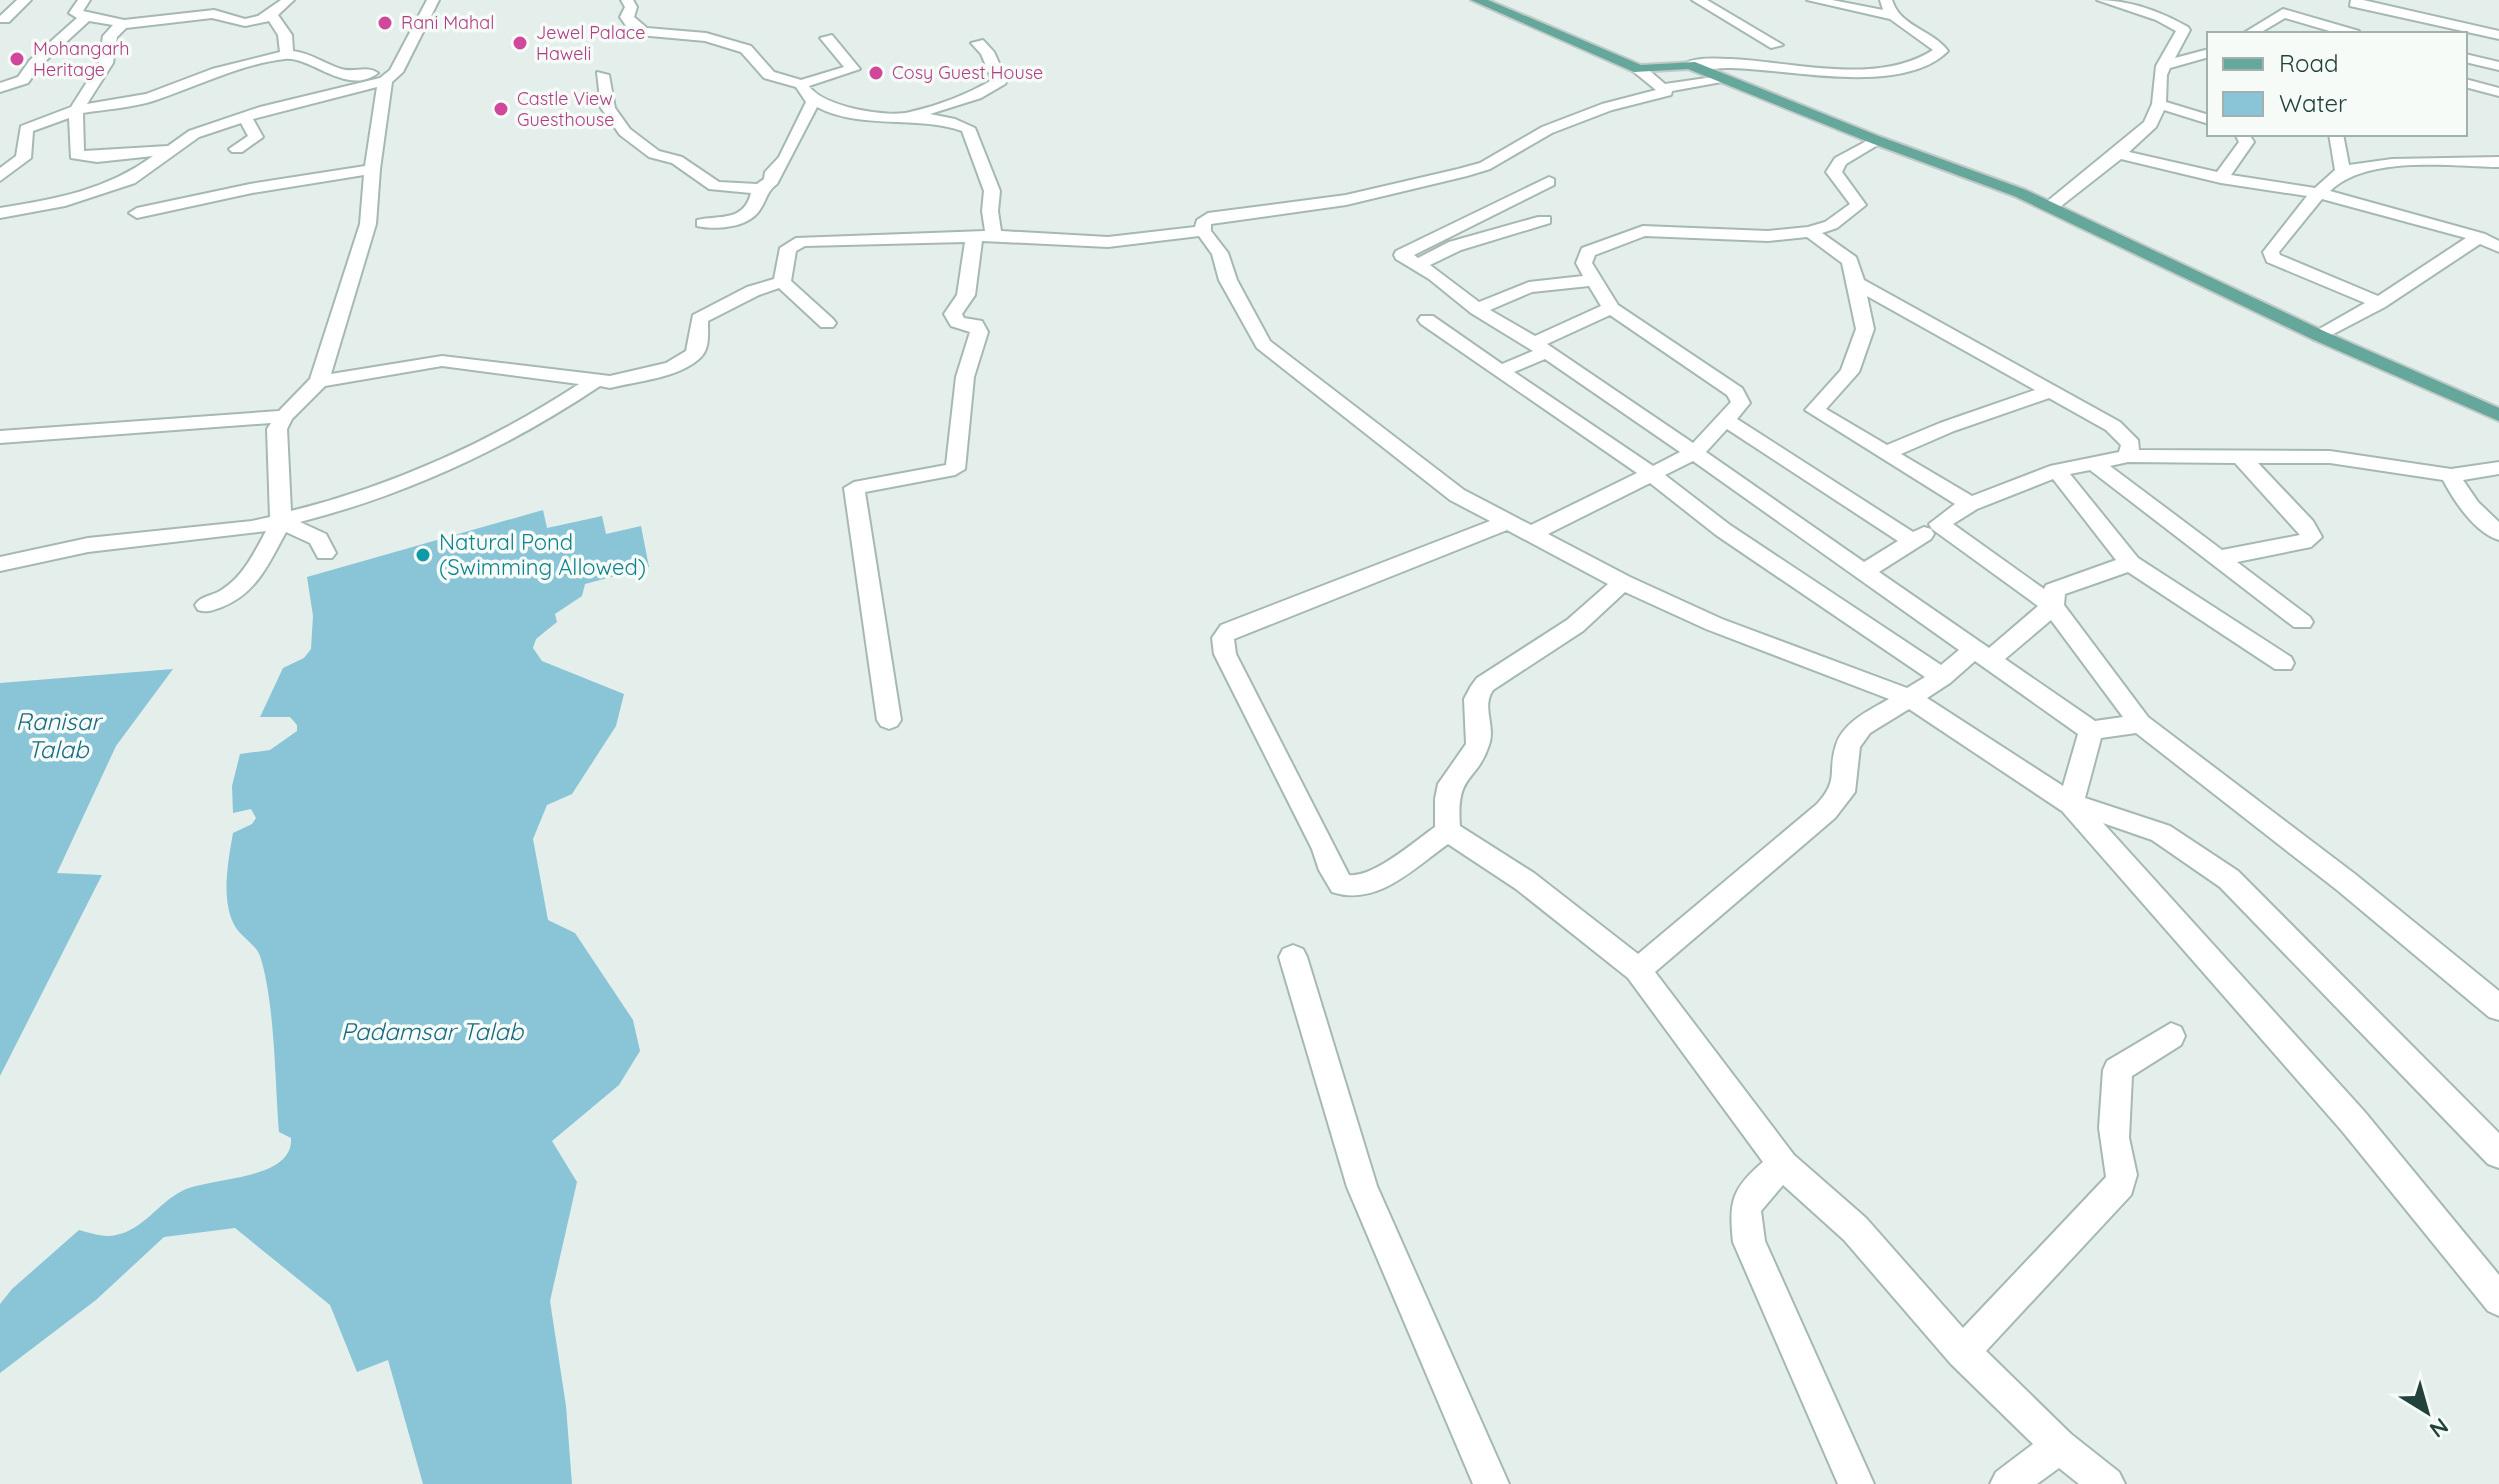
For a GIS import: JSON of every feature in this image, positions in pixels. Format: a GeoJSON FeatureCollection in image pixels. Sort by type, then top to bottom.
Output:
{"type":"FeatureCollection","features":[{"type":"Feature","properties":{"kind":"main road"},"geometry":{"type":"LineString","coordinates":[[1477,0],[1639,69],[1690,65],[1876,140],[2020,193],[2320,336],[2499,415]]}},
{"type":"Feature","properties":{"kind":"street"},"geometry":{"type":"LineString","coordinates":[[4,19],[25,0]]}},
{"type":"Feature","properties":{"kind":"street"},"geometry":{"type":"LineString","coordinates":[[84,0],[76,13],[85,18],[112,18],[122,24],[214,14],[227,20],[256,21],[273,17],[288,0]]}},
{"type":"Feature","properties":{"kind":"street"},"geometry":{"type":"LineString","coordinates":[[206,605],[229,596],[251,577],[281,522],[277,429],[284,416],[319,381],[368,224],[372,169],[390,76],[433,0]]}},
{"type":"Feature","properties":{"kind":"street"},"geometry":{"type":"LineString","coordinates":[[627,0],[631,7],[627,17],[634,27],[644,32],[706,37],[746,49],[769,75],[801,84],[853,69],[827,38]]}},
{"type":"Feature","properties":{"kind":"street"},"geometry":{"type":"LineString","coordinates":[[1698,0],[1776,45]]}},
{"type":"Feature","properties":{"kind":"street"},"geometry":{"type":"LineString","coordinates":[[1813,0],[1893,16]]}},
{"type":"Feature","properties":{"kind":"street"},"geometry":{"type":"LineString","coordinates":[[1690,65],[1713,60],[1829,71],[1903,68],[1924,63],[1941,51],[1893,16],[1886,0]]}},
{"type":"Feature","properties":{"kind":"street"},"geometry":{"type":"LineString","coordinates":[[2050,207],[2151,124],[2159,104],[2163,66],[2183,30],[2165,14],[2103,0]]}},
{"type":"Feature","properties":{"kind":"street"},"geometry":{"type":"LineString","coordinates":[[2352,1],[2402,20],[2499,35]]}},
{"type":"Feature","properties":{"kind":"street"},"geometry":{"type":"LineString","coordinates":[[2252,32],[2283,13],[2347,32]]}},
{"type":"Feature","properties":{"kind":"street"},"geometry":{"type":"LineString","coordinates":[[273,17],[285,35],[287,54]]}},
{"type":"Feature","properties":{"kind":"street"},"geometry":{"type":"LineString","coordinates":[[0,88],[23,80],[35,63],[85,18]]}},
{"type":"Feature","properties":{"kind":"street"},"geometry":{"type":"LineString","coordinates":[[122,24],[110,36],[106,63],[76,110],[76,155],[95,161],[169,150]]}},
{"type":"Feature","properties":{"kind":"street"},"geometry":{"type":"LineString","coordinates":[[908,117],[961,101],[1000,81],[987,52],[978,43]]}},
{"type":"Feature","properties":{"kind":"street"},"geometry":{"type":"LineString","coordinates":[[0,176],[23,158],[26,129],[76,110],[149,98],[217,72],[287,54],[301,56],[342,75],[390,76]]}},
{"type":"Feature","properties":{"kind":"street"},"geometry":{"type":"LineString","coordinates":[[2163,66],[2207,54]]}},
{"type":"Feature","properties":{"kind":"street"},"geometry":{"type":"LineString","coordinates":[[2467,58],[2499,66]]}},
{"type":"Feature","properties":{"kind":"street"},"geometry":{"type":"LineString","coordinates":[[8,67],[35,63]]}},
{"type":"Feature","properties":{"kind":"street"},"geometry":{"type":"LineString","coordinates":[[1639,69],[1666,92],[1607,107],[1547,130],[1485,166],[1346,200],[1208,218],[1203,223],[1203,231],[1220,253],[1228,280],[1263,344],[1457,495],[1622,582],[1714,624],[1910,698],[2071,804],[2353,1121],[2499,1300]]}},
{"type":"Feature","properties":{"kind":"street"},"geometry":{"type":"LineString","coordinates":[[602,75],[608,108],[625,132],[654,154],[677,160],[720,187],[760,189],[772,181],[773,172],[788,161],[796,130],[814,101]]}},
{"type":"Feature","properties":{"kind":"street"},"geometry":{"type":"LineString","coordinates":[[0,213],[59,203],[130,180],[194,134],[390,76]]}},
{"type":"Feature","properties":{"kind":"street"},"geometry":{"type":"LineString","coordinates":[[1664,88],[1722,78]]}},
{"type":"Feature","properties":{"kind":"street"},"geometry":{"type":"LineString","coordinates":[[801,84],[814,101],[859,113],[953,121],[968,128],[992,191],[984,237],[966,295],[953,314],[957,322],[976,325],[979,332],[965,377],[955,469],[854,488],[889,720]]}},
{"type":"Feature","properties":{"kind":"street"},"geometry":{"type":"LineString","coordinates":[[2467,84],[2499,92]]}},
{"type":"Feature","properties":{"kind":"street"},"geometry":{"type":"LineString","coordinates":[[2159,104],[2207,119]]}},
{"type":"Feature","properties":{"kind":"street"},"geometry":{"type":"LineString","coordinates":[[237,149],[256,137],[245,118]]}},
{"type":"Feature","properties":{"kind":"street"},"geometry":{"type":"LineString","coordinates":[[2221,178],[2247,142],[2243,136]]}},
{"type":"Feature","properties":{"kind":"street"},"geometry":{"type":"LineString","coordinates":[[2336,136],[2343,171]]}},
{"type":"Feature","properties":{"kind":"street"},"geometry":{"type":"LineString","coordinates":[[1533,533],[1694,453],[1741,403],[1735,392],[1611,308],[1584,263],[1588,252],[1643,231],[1768,236],[1810,232],[1831,225],[1858,205],[1856,195],[1834,172],[1840,161],[1876,140]]}},
{"type":"Feature","properties":{"kind":"street"},"geometry":{"type":"LineString","coordinates":[[2118,154],[2221,178],[2319,193],[2479,237],[2499,247]]}},
{"type":"Feature","properties":{"kind":"street"},"geometry":{"type":"LineString","coordinates":[[2379,303],[2273,258],[2271,252],[2319,193],[2343,171],[2407,161],[2499,162]]}},
{"type":"Feature","properties":{"kind":"street"},"geometry":{"type":"LineString","coordinates":[[137,213],[250,189],[372,169]]}},
{"type":"Feature","properties":{"kind":"street"},"geometry":{"type":"LineString","coordinates":[[1549,182],[1402,253],[1477,309],[1540,347],[2091,731],[2140,723]]}},
{"type":"Feature","properties":{"kind":"street"},"geometry":{"type":"LineString","coordinates":[[703,223],[746,218],[758,200],[760,189]]}},
{"type":"Feature","properties":{"kind":"street"},"geometry":{"type":"LineString","coordinates":[[1419,264],[1455,246],[1544,220]]}},
{"type":"Feature","properties":{"kind":"street"},"geometry":{"type":"LineString","coordinates":[[782,282],[788,248],[802,241],[984,237],[1108,242],[1203,231]]}},
{"type":"Feature","properties":{"kind":"street"},"geometry":{"type":"LineString","coordinates":[[1810,232],[1850,261],[1865,329],[1850,372],[1814,410],[1970,504]]}},
{"type":"Feature","properties":{"kind":"street"},"geometry":{"type":"LineString","coordinates":[[2320,336],[2379,303],[2479,237]]}},
{"type":"Feature","properties":{"kind":"street"},"geometry":{"type":"LineString","coordinates":[[1477,309],[1529,287],[1596,280]]}},
{"type":"Feature","properties":{"kind":"street"},"geometry":{"type":"LineString","coordinates":[[319,381],[442,361],[610,382],[672,367],[694,354],[699,341],[699,319],[753,291],[782,282]]}},
{"type":"Feature","properties":{"kind":"street"},"geometry":{"type":"LineString","coordinates":[[782,282],[827,323]]}},
{"type":"Feature","properties":{"kind":"street"},"geometry":{"type":"LineString","coordinates":[[1856,283],[2113,426],[2131,444],[2128,456]]}},
{"type":"Feature","properties":{"kind":"street"},"geometry":{"type":"LineString","coordinates":[[1500,371],[1611,308]]}},
{"type":"Feature","properties":{"kind":"street"},"geometry":{"type":"LineString","coordinates":[[1427,320],[1650,473],[1723,530],[1942,677]]}},
{"type":"Feature","properties":{"kind":"street"},"geometry":{"type":"LineString","coordinates":[[0,564],[88,545],[230,531],[281,522],[451,462],[537,420],[595,381]]}},
{"type":"Feature","properties":{"kind":"street"},"geometry":{"type":"LineString","coordinates":[[1886,453],[1947,427],[2051,391]]}},
{"type":"Feature","properties":{"kind":"street"},"geometry":{"type":"LineString","coordinates":[[0,437],[284,416]]}},
{"type":"Feature","properties":{"kind":"street"},"geometry":{"type":"LineString","coordinates":[[1726,420],[1914,542]]}},
{"type":"Feature","properties":{"kind":"street"},"geometry":{"type":"LineString","coordinates":[[1863,572],[1970,504],[2057,470],[2128,456],[2330,457],[2451,475],[2499,468]]}},
{"type":"Feature","properties":{"kind":"street"},"geometry":{"type":"LineString","coordinates":[[2218,558],[2304,542],[2312,537],[2306,526],[2241,457]]}},
{"type":"Feature","properties":{"kind":"street"},"geometry":{"type":"LineString","coordinates":[[2094,463],[2302,622]]}},
{"type":"Feature","properties":{"kind":"street"},"geometry":{"type":"LineString","coordinates":[[2057,470],[2130,563],[2283,663]]}},
{"type":"Feature","properties":{"kind":"street"},"geometry":{"type":"LineString","coordinates":[[2451,475],[2455,486],[2476,513],[2499,533]]}},
{"type":"Feature","properties":{"kind":"street"},"geometry":{"type":"LineString","coordinates":[[281,522],[319,539],[325,553]]}},
{"type":"Feature","properties":{"kind":"street"},"geometry":{"type":"LineString","coordinates":[[1448,831],[1384,876],[1360,887],[1341,884],[1225,654],[1223,638],[1229,631],[1508,522]]}},
{"type":"Feature","properties":{"kind":"street"},"geometry":{"type":"LineString","coordinates":[[1939,524],[2053,606],[2140,723],[2346,882],[2499,1008]]}},
{"type":"Feature","properties":{"kind":"street"},"geometry":{"type":"LineString","coordinates":[[2053,606],[2054,590],[2130,563]]}},
{"type":"Feature","properties":{"kind":"street"},"geometry":{"type":"LineString","coordinates":[[1448,831],[1445,806],[1452,779],[1478,745],[1479,724],[1473,702],[1477,693],[1485,684],[1556,641],[1600,608],[1622,582]]}},
{"type":"Feature","properties":{"kind":"street"},"geometry":{"type":"LineString","coordinates":[[1638,970],[1826,811],[1843,792],[1848,745],[1862,727],[1982,654],[2053,606]]}},
{"type":"Feature","properties":{"kind":"street"},"geometry":{"type":"LineString","coordinates":[[2071,804],[2091,731]]}},
{"type":"Feature","properties":{"kind":"street"},"geometry":{"type":"LineString","coordinates":[[2071,804],[2161,833],[2229,879],[2499,1154]]}},
{"type":"Feature","properties":{"kind":"street"},"geometry":{"type":"LineString","coordinates":[[1448,831],[1525,881],[1638,970],[1783,1165],[1855,1229],[1963,1352],[2059,1446],[2107,1484]]}},
{"type":"Feature","properties":{"kind":"street"},"geometry":{"type":"LineString","coordinates":[[1293,957],[1362,1187],[1491,1484]]}},
{"type":"Feature","properties":{"kind":"street"},"geometry":{"type":"LineString","coordinates":[[1963,1352],[2120,1185],[2124,1170],[2116,1146],[2113,1119],[2119,1085],[2117,1070],[2171,1036]]}},
{"type":"Feature","properties":{"kind":"street"},"geometry":{"type":"LineString","coordinates":[[1783,1165],[1764,1181],[1745,1208],[1749,1242],[1856,1484]]}},
{"type":"Feature","properties":{"kind":"street"},"geometry":{"type":"LineString","coordinates":[[2008,1484],[2059,1446]]}},
{"type":"Feature","properties":{"kind":"water","name":"Padamsar Talab"},"geometry":{"type":"Polygon","coordinates":[[[543,510],[547,528],[602,516],[606,534],[641,526],[649,567],[585,584],[582,596],[555,614],[557,622],[536,639],[533,648],[542,661],[624,694],[616,726],[572,794],[547,805],[533,839],[548,920],[575,933],[633,1020],[640,1051],[619,1085],[552,1141],[577,1182],[550,1301],[566,1406],[572,1484],[423,1484],[388,1360],[357,1372],[330,1305],[235,1228],[164,1237],[96,1300],[0,1373],[0,1304],[12,1289],[79,1230],[107,1236],[126,1232],[182,1191],[265,1170],[288,1152],[291,1138],[279,1132],[272,1019],[265,975],[258,952],[231,918],[227,882],[233,833],[252,824],[256,818],[251,809],[233,813],[232,786],[240,754],[270,750],[297,731],[297,725],[290,717],[260,717],[283,668],[304,658],[311,649],[313,616],[307,577],[543,510]]]}},
{"type":"Feature","properties":{"kind":"water","name":"Ranisar Talab"},"geometry":{"type":"Polygon","coordinates":[[[173,669],[116,746],[57,873],[102,875],[0,1076],[0,683],[173,669]]]}},
{"type":"Feature","properties":{"kind":"place","name":"Rani Mahal"},"geometry":{"type":"Point","coordinates":[385,23]}},
{"type":"Feature","properties":{"kind":"place","name":"Jewel Palace Haweli"},"geometry":{"type":"Point","coordinates":[520,43]}},
{"type":"Feature","properties":{"kind":"place","name":"Mohangarh Heritage"},"geometry":{"type":"Point","coordinates":[17,59]}},
{"type":"Feature","properties":{"kind":"place","name":"Cosy Guest House"},"geometry":{"type":"Point","coordinates":[876,73]}},
{"type":"Feature","properties":{"kind":"place","name":"Castle View Guesthouse"},"geometry":{"type":"Point","coordinates":[501,109]}},
{"type":"Feature","properties":{"kind":"place","name":"Natural Pond (Swimming Allowed)"},"geometry":{"type":"Point","coordinates":[423,555]}}]}
